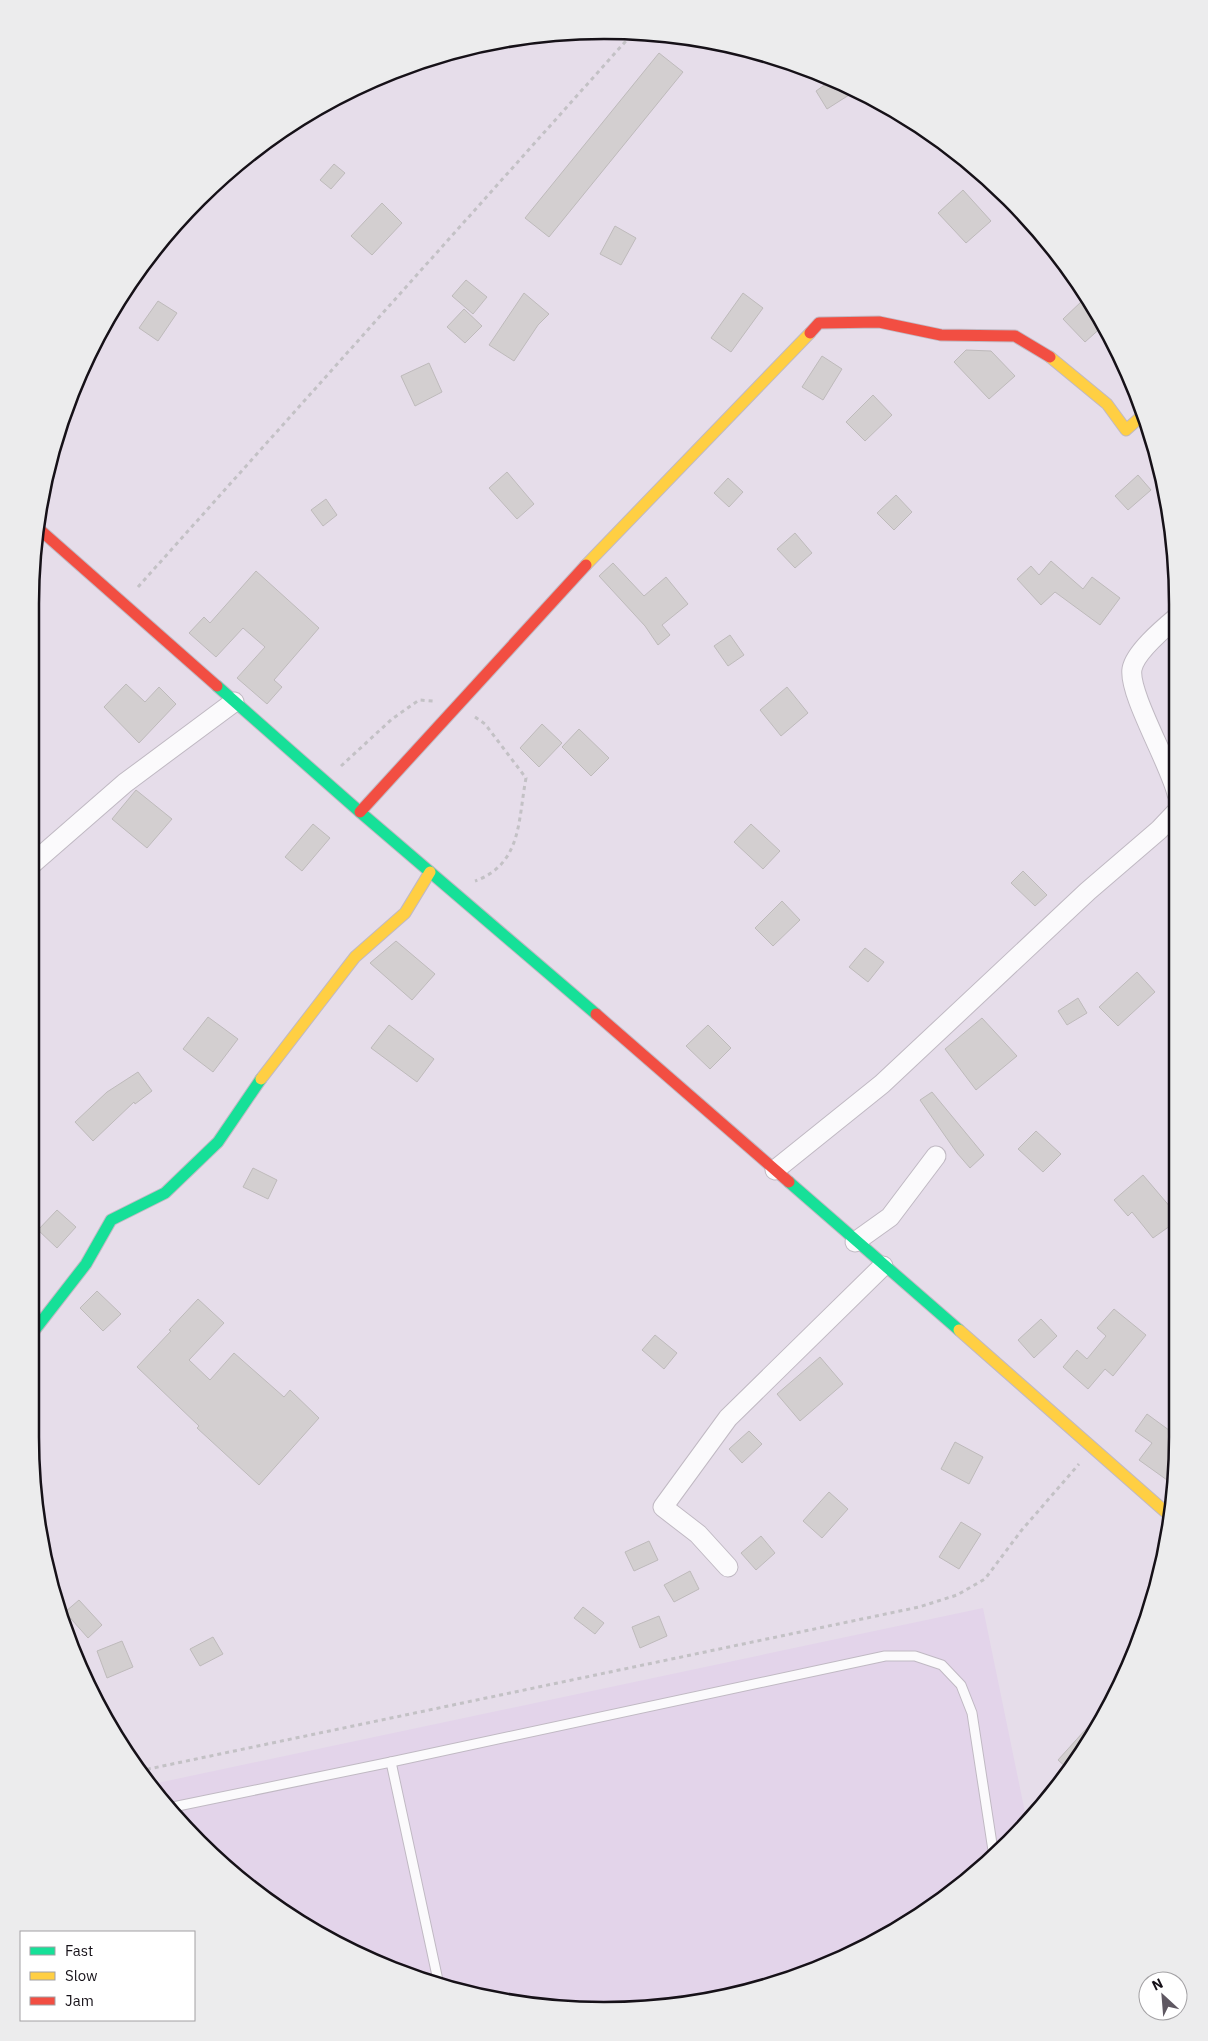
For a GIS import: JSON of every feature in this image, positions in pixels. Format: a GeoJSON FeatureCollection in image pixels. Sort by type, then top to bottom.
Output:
{"type":"FeatureCollection","features":[{"type":"Feature","properties":{"kind":"street"},"geometry":{"type":"LineString","coordinates":[[360,812],[572,579],[818,323],[879,322],[941,335],[1015,336],[1064,367],[1107,404],[1126,430],[1138,419]]}},
{"type":"Feature","properties":{"kind":"street"},"geometry":{"type":"LineString","coordinates":[[44,533],[324,781],[671,1078],[1164,1511]]}},
{"type":"Feature","properties":{"kind":"street"},"geometry":{"type":"LineString","coordinates":[[1169,624],[1146,646],[1132,668],[1135,686],[1145,715],[1169,770]]}},
{"type":"Feature","properties":{"kind":"street"},"geometry":{"type":"LineString","coordinates":[[39,858],[125,783],[234,702]]}},
{"type":"Feature","properties":{"kind":"street"},"geometry":{"type":"LineString","coordinates":[[775,1170],[882,1084],[1088,891],[1169,819]]}},
{"type":"Feature","properties":{"kind":"street"},"geometry":{"type":"LineString","coordinates":[[39,1325],[75,1283],[101,1242],[111,1220],[166,1193],[218,1142],[260,1080],[355,957],[405,913],[430,872]]}},
{"type":"Feature","properties":{"kind":"street"},"geometry":{"type":"LineString","coordinates":[[856,1242],[890,1217],[936,1156]]}},
{"type":"Feature","properties":{"kind":"street"},"geometry":{"type":"LineString","coordinates":[[728,1567],[698,1534],[663,1507],[728,1418],[883,1266]]}},
{"type":"Feature","properties":{"kind":"lane"},"geometry":{"type":"LineString","coordinates":[[176,1806],[885,1656],[914,1656],[942,1665],[961,1685],[972,1714],[993,1848]]}},
{"type":"Feature","properties":{"kind":"lane"},"geometry":{"type":"LineString","coordinates":[[391,1762],[437,1977]]}},
{"type":"Feature","properties":{"kind":"path"},"geometry":{"type":"LineString","coordinates":[[123,605],[627,40]]}},
{"type":"Feature","properties":{"kind":"path"},"geometry":{"type":"LineString","coordinates":[[324,781],[392,719],[420,700],[458,704],[485,724],[526,778],[518,837],[504,862],[488,876],[451,890]]}},
{"type":"Feature","properties":{"kind":"path"},"geometry":{"type":"LineString","coordinates":[[147,1769],[919,1607],[957,1595],[985,1579],[1049,1496],[1092,1449]]}},
{"type":"Feature","properties":{"kind":"shaded area"},"geometry":{"type":"Polygon","coordinates":[[[983,1608],[1025,1814],[977,1862],[918,1907],[887,1927],[820,1959],[750,1983],[678,1997],[641,2001],[567,2001],[530,1997],[458,1983],[388,1959],[321,1927],[290,1907],[231,1862],[204,1837],[158,1783],[983,1608]]]}},
{"type":"Feature","properties":{"kind":"building"},"geometry":{"type":"Polygon","coordinates":[[[659,53],[683,72],[549,237],[525,218],[659,53]]]}},
{"type":"Feature","properties":{"kind":"building"},"geometry":{"type":"Polygon","coordinates":[[[825,84],[849,95],[827,109],[816,91],[825,84]]]}},
{"type":"Feature","properties":{"kind":"building"},"geometry":{"type":"Polygon","coordinates":[[[334,164],[345,173],[331,189],[320,180],[334,164]]]}},
{"type":"Feature","properties":{"kind":"building"},"geometry":{"type":"Polygon","coordinates":[[[963,190],[991,221],[966,243],[938,213],[963,190]]]}},
{"type":"Feature","properties":{"kind":"building"},"geometry":{"type":"Polygon","coordinates":[[[382,203],[402,223],[372,255],[351,236],[382,203]]]}},
{"type":"Feature","properties":{"kind":"building"},"geometry":{"type":"Polygon","coordinates":[[[615,226],[636,238],[621,265],[600,254],[615,226]]]}},
{"type":"Feature","properties":{"kind":"building"},"geometry":{"type":"Polygon","coordinates":[[[466,280],[487,297],[473,314],[452,296],[466,280]]]}},
{"type":"Feature","properties":{"kind":"building"},"geometry":{"type":"Polygon","coordinates":[[[524,293],[549,314],[538,325],[514,361],[489,345],[524,293]]]}},
{"type":"Feature","properties":{"kind":"building"},"geometry":{"type":"Polygon","coordinates":[[[743,293],[763,308],[731,352],[711,338],[743,293]]]}},
{"type":"Feature","properties":{"kind":"building"},"geometry":{"type":"Polygon","coordinates":[[[158,301],[177,313],[158,341],[139,328],[158,301]]]}},
{"type":"Feature","properties":{"kind":"building"},"geometry":{"type":"Polygon","coordinates":[[[1081,302],[1099,330],[1085,342],[1063,319],[1081,302]]]}},
{"type":"Feature","properties":{"kind":"building"},"geometry":{"type":"Polygon","coordinates":[[[464,309],[482,326],[465,343],[447,327],[464,309]]]}},
{"type":"Feature","properties":{"kind":"building"},"geometry":{"type":"Polygon","coordinates":[[[966,350],[991,351],[1015,376],[989,399],[954,362],[966,350]]]}},
{"type":"Feature","properties":{"kind":"building"},"geometry":{"type":"Polygon","coordinates":[[[822,356],[842,369],[823,400],[802,387],[822,356]]]}},
{"type":"Feature","properties":{"kind":"building"},"geometry":{"type":"Polygon","coordinates":[[[429,363],[442,392],[415,406],[401,376],[429,363]]]}},
{"type":"Feature","properties":{"kind":"building"},"geometry":{"type":"Polygon","coordinates":[[[873,395],[892,415],[865,441],[846,422],[873,395]]]}},
{"type":"Feature","properties":{"kind":"building"},"geometry":{"type":"Polygon","coordinates":[[[507,472],[534,504],[517,519],[489,488],[507,472]]]}},
{"type":"Feature","properties":{"kind":"building"},"geometry":{"type":"Polygon","coordinates":[[[1138,475],[1151,490],[1128,510],[1115,496],[1138,475]]]}},
{"type":"Feature","properties":{"kind":"building"},"geometry":{"type":"Polygon","coordinates":[[[728,478],[743,492],[729,507],[714,493],[728,478]]]}},
{"type":"Feature","properties":{"kind":"building"},"geometry":{"type":"Polygon","coordinates":[[[896,495],[912,512],[894,530],[877,513],[896,495]]]}},
{"type":"Feature","properties":{"kind":"building"},"geometry":{"type":"Polygon","coordinates":[[[326,499],[337,515],[323,526],[311,510],[326,499]]]}},
{"type":"Feature","properties":{"kind":"building"},"geometry":{"type":"Polygon","coordinates":[[[795,533],[812,553],[795,568],[777,549],[795,533]]]}},
{"type":"Feature","properties":{"kind":"building"},"geometry":{"type":"Polygon","coordinates":[[[1051,561],[1083,589],[1092,577],[1120,598],[1100,625],[1055,592],[1041,605],[1017,579],[1031,566],[1039,575],[1051,561]]]}},
{"type":"Feature","properties":{"kind":"building"},"geometry":{"type":"Polygon","coordinates":[[[613,563],[644,596],[666,577],[688,604],[662,625],[670,635],[658,645],[645,626],[599,576],[613,563]]]}},
{"type":"Feature","properties":{"kind":"building"},"geometry":{"type":"Polygon","coordinates":[[[256,571],[319,628],[274,680],[282,687],[267,704],[237,678],[265,647],[243,628],[216,657],[189,633],[204,617],[210,623],[256,571]]]}},
{"type":"Feature","properties":{"kind":"building"},"geometry":{"type":"Polygon","coordinates":[[[730,635],[744,655],[728,666],[714,646],[730,635]]]}},
{"type":"Feature","properties":{"kind":"building"},"geometry":{"type":"Polygon","coordinates":[[[126,684],[145,702],[159,687],[176,704],[139,743],[104,707],[126,684]]]}},
{"type":"Feature","properties":{"kind":"building"},"geometry":{"type":"Polygon","coordinates":[[[787,687],[808,713],[781,736],[760,710],[787,687]]]}},
{"type":"Feature","properties":{"kind":"building"},"geometry":{"type":"Polygon","coordinates":[[[542,724],[562,743],[539,767],[520,748],[542,724]]]}},
{"type":"Feature","properties":{"kind":"building"},"geometry":{"type":"Polygon","coordinates":[[[579,729],[609,758],[591,776],[562,747],[579,729]]]}},
{"type":"Feature","properties":{"kind":"building"},"geometry":{"type":"Polygon","coordinates":[[[136,790],[172,819],[147,848],[112,819],[136,790]]]}},
{"type":"Feature","properties":{"kind":"building"},"geometry":{"type":"Polygon","coordinates":[[[313,824],[330,838],[302,871],[285,857],[313,824]]]}},
{"type":"Feature","properties":{"kind":"building"},"geometry":{"type":"Polygon","coordinates":[[[751,824],[780,851],[763,869],[734,842],[751,824]]]}},
{"type":"Feature","properties":{"kind":"building"},"geometry":{"type":"Polygon","coordinates":[[[1023,871],[1047,895],[1035,906],[1011,883],[1023,871]]]}},
{"type":"Feature","properties":{"kind":"building"},"geometry":{"type":"Polygon","coordinates":[[[782,901],[800,920],[773,946],[755,928],[782,901]]]}},
{"type":"Feature","properties":{"kind":"building"},"geometry":{"type":"Polygon","coordinates":[[[396,941],[435,974],[412,1000],[370,963],[396,941]]]}},
{"type":"Feature","properties":{"kind":"building"},"geometry":{"type":"Polygon","coordinates":[[[865,948],[884,962],[868,982],[849,967],[865,948]]]}},
{"type":"Feature","properties":{"kind":"building"},"geometry":{"type":"Polygon","coordinates":[[[1137,972],[1155,992],[1118,1026],[1099,1007],[1137,972]]]}},
{"type":"Feature","properties":{"kind":"building"},"geometry":{"type":"Polygon","coordinates":[[[1078,998],[1087,1013],[1067,1025],[1058,1011],[1078,998]]]}},
{"type":"Feature","properties":{"kind":"building"},"geometry":{"type":"Polygon","coordinates":[[[208,1017],[238,1039],[213,1072],[183,1049],[208,1017]]]}},
{"type":"Feature","properties":{"kind":"building"},"geometry":{"type":"Polygon","coordinates":[[[982,1018],[1017,1056],[976,1090],[945,1049],[982,1018]]]}},
{"type":"Feature","properties":{"kind":"building"},"geometry":{"type":"Polygon","coordinates":[[[389,1025],[434,1059],[417,1082],[371,1048],[389,1025]]]}},
{"type":"Feature","properties":{"kind":"building"},"geometry":{"type":"Polygon","coordinates":[[[708,1025],[731,1048],[710,1069],[686,1046],[708,1025]]]}},
{"type":"Feature","properties":{"kind":"building"},"geometry":{"type":"Polygon","coordinates":[[[138,1072],[152,1091],[135,1104],[134,1102],[93,1141],[75,1122],[107,1092],[138,1072]]]}},
{"type":"Feature","properties":{"kind":"building"},"geometry":{"type":"Polygon","coordinates":[[[932,1092],[984,1155],[970,1168],[957,1153],[920,1100],[932,1092]]]}},
{"type":"Feature","properties":{"kind":"building"},"geometry":{"type":"Polygon","coordinates":[[[1036,1131],[1061,1154],[1043,1172],[1018,1149],[1036,1131]]]}},
{"type":"Feature","properties":{"kind":"building"},"geometry":{"type":"Polygon","coordinates":[[[253,1168],[277,1180],[268,1199],[243,1187],[253,1168]]]}},
{"type":"Feature","properties":{"kind":"building"},"geometry":{"type":"Polygon","coordinates":[[[1143,1175],[1169,1206],[1169,1227],[1153,1238],[1132,1212],[1128,1216],[1114,1200],[1143,1175]]]}},
{"type":"Feature","properties":{"kind":"building"},"geometry":{"type":"Polygon","coordinates":[[[57,1210],[76,1227],[57,1248],[39,1229],[57,1210]]]}},
{"type":"Feature","properties":{"kind":"building"},"geometry":{"type":"Polygon","coordinates":[[[97,1291],[121,1314],[103,1331],[80,1308],[97,1291]]]}},
{"type":"Feature","properties":{"kind":"building"},"geometry":{"type":"Polygon","coordinates":[[[198,1299],[224,1323],[189,1360],[210,1380],[234,1353],[284,1397],[290,1390],[319,1418],[259,1485],[197,1428],[199,1426],[137,1367],[198,1299]]]}},
{"type":"Feature","properties":{"kind":"building"},"geometry":{"type":"Polygon","coordinates":[[[1114,1309],[1146,1335],[1113,1376],[1105,1369],[1088,1389],[1063,1367],[1077,1350],[1087,1359],[1106,1336],[1097,1328],[1114,1309]]]}},
{"type":"Feature","properties":{"kind":"building"},"geometry":{"type":"Polygon","coordinates":[[[1041,1319],[1057,1336],[1034,1358],[1018,1340],[1041,1319]]]}},
{"type":"Feature","properties":{"kind":"building"},"geometry":{"type":"Polygon","coordinates":[[[655,1335],[677,1353],[664,1369],[642,1350],[655,1335]]]}},
{"type":"Feature","properties":{"kind":"building"},"geometry":{"type":"Polygon","coordinates":[[[820,1357],[843,1384],[800,1421],[777,1394],[820,1357]]]}},
{"type":"Feature","properties":{"kind":"building"},"geometry":{"type":"Polygon","coordinates":[[[1147,1414],[1169,1430],[1167,1480],[1139,1460],[1152,1443],[1135,1431],[1147,1414]]]}},
{"type":"Feature","properties":{"kind":"building"},"geometry":{"type":"Polygon","coordinates":[[[749,1431],[762,1444],[742,1463],[729,1449],[749,1431]]]}},
{"type":"Feature","properties":{"kind":"building"},"geometry":{"type":"Polygon","coordinates":[[[955,1442],[983,1457],[969,1484],[941,1469],[955,1442]]]}},
{"type":"Feature","properties":{"kind":"building"},"geometry":{"type":"Polygon","coordinates":[[[829,1492],[848,1509],[822,1538],[803,1521],[829,1492]]]}},
{"type":"Feature","properties":{"kind":"building"},"geometry":{"type":"Polygon","coordinates":[[[961,1522],[981,1534],[959,1569],[939,1557],[961,1522]]]}},
{"type":"Feature","properties":{"kind":"building"},"geometry":{"type":"Polygon","coordinates":[[[761,1536],[775,1553],[756,1570],[741,1553],[761,1536]]]}},
{"type":"Feature","properties":{"kind":"building"},"geometry":{"type":"Polygon","coordinates":[[[649,1541],[658,1560],[634,1571],[625,1552],[649,1541]]]}},
{"type":"Feature","properties":{"kind":"building"},"geometry":{"type":"Polygon","coordinates":[[[690,1571],[699,1589],[674,1602],[664,1585],[690,1571]]]}},
{"type":"Feature","properties":{"kind":"building"},"geometry":{"type":"Polygon","coordinates":[[[79,1600],[102,1625],[88,1638],[68,1615],[66,1611],[79,1600]]]}},
{"type":"Feature","properties":{"kind":"building"},"geometry":{"type":"Polygon","coordinates":[[[583,1607],[604,1623],[595,1634],[574,1618],[583,1607]]]}},
{"type":"Feature","properties":{"kind":"building"},"geometry":{"type":"Polygon","coordinates":[[[659,1616],[667,1636],[640,1648],[632,1627],[659,1616]]]}},
{"type":"Feature","properties":{"kind":"building"},"geometry":{"type":"Polygon","coordinates":[[[213,1637],[223,1654],[200,1666],[190,1649],[213,1637]]]}},
{"type":"Feature","properties":{"kind":"building"},"geometry":{"type":"Polygon","coordinates":[[[122,1641],[133,1667],[107,1678],[97,1651],[122,1641]]]}},
{"type":"Feature","properties":{"kind":"building"},"geometry":{"type":"Polygon","coordinates":[[[1094,1720],[1064,1765],[1058,1760],[1094,1720]]]}},
{"type":"Feature","properties":{"kind":"traffic: fast"},"geometry":{"type":"LineString","coordinates":[[217,686],[360,812],[596,1014]]}},
{"type":"Feature","properties":{"kind":"traffic: fast"},"geometry":{"type":"LineString","coordinates":[[39,1325],[86,1264],[111,1220],[165,1193],[218,1142],[261,1079]]}},
{"type":"Feature","properties":{"kind":"traffic: fast"},"geometry":{"type":"LineString","coordinates":[[789,1182],[959,1330]]}},
{"type":"Feature","properties":{"kind":"traffic: slow"},"geometry":{"type":"LineString","coordinates":[[586,565],[810,333]]}},
{"type":"Feature","properties":{"kind":"traffic: slow"},"geometry":{"type":"LineString","coordinates":[[1050,357],[1107,404],[1126,430],[1138,419]]}},
{"type":"Feature","properties":{"kind":"traffic: slow"},"geometry":{"type":"LineString","coordinates":[[261,1079],[355,957],[405,913],[430,872]]}},
{"type":"Feature","properties":{"kind":"traffic: slow"},"geometry":{"type":"LineString","coordinates":[[959,1330],[1164,1511]]}},
{"type":"Feature","properties":{"kind":"traffic: jam"},"geometry":{"type":"LineString","coordinates":[[810,333],[819,323],[879,322],[941,335],[1015,336],[1050,357]]}},
{"type":"Feature","properties":{"kind":"traffic: jam"},"geometry":{"type":"LineString","coordinates":[[44,533],[217,686]]}},
{"type":"Feature","properties":{"kind":"traffic: jam"},"geometry":{"type":"LineString","coordinates":[[360,812],[586,565]]}},
{"type":"Feature","properties":{"kind":"traffic: jam"},"geometry":{"type":"LineString","coordinates":[[596,1014],[789,1182]]}}]}
